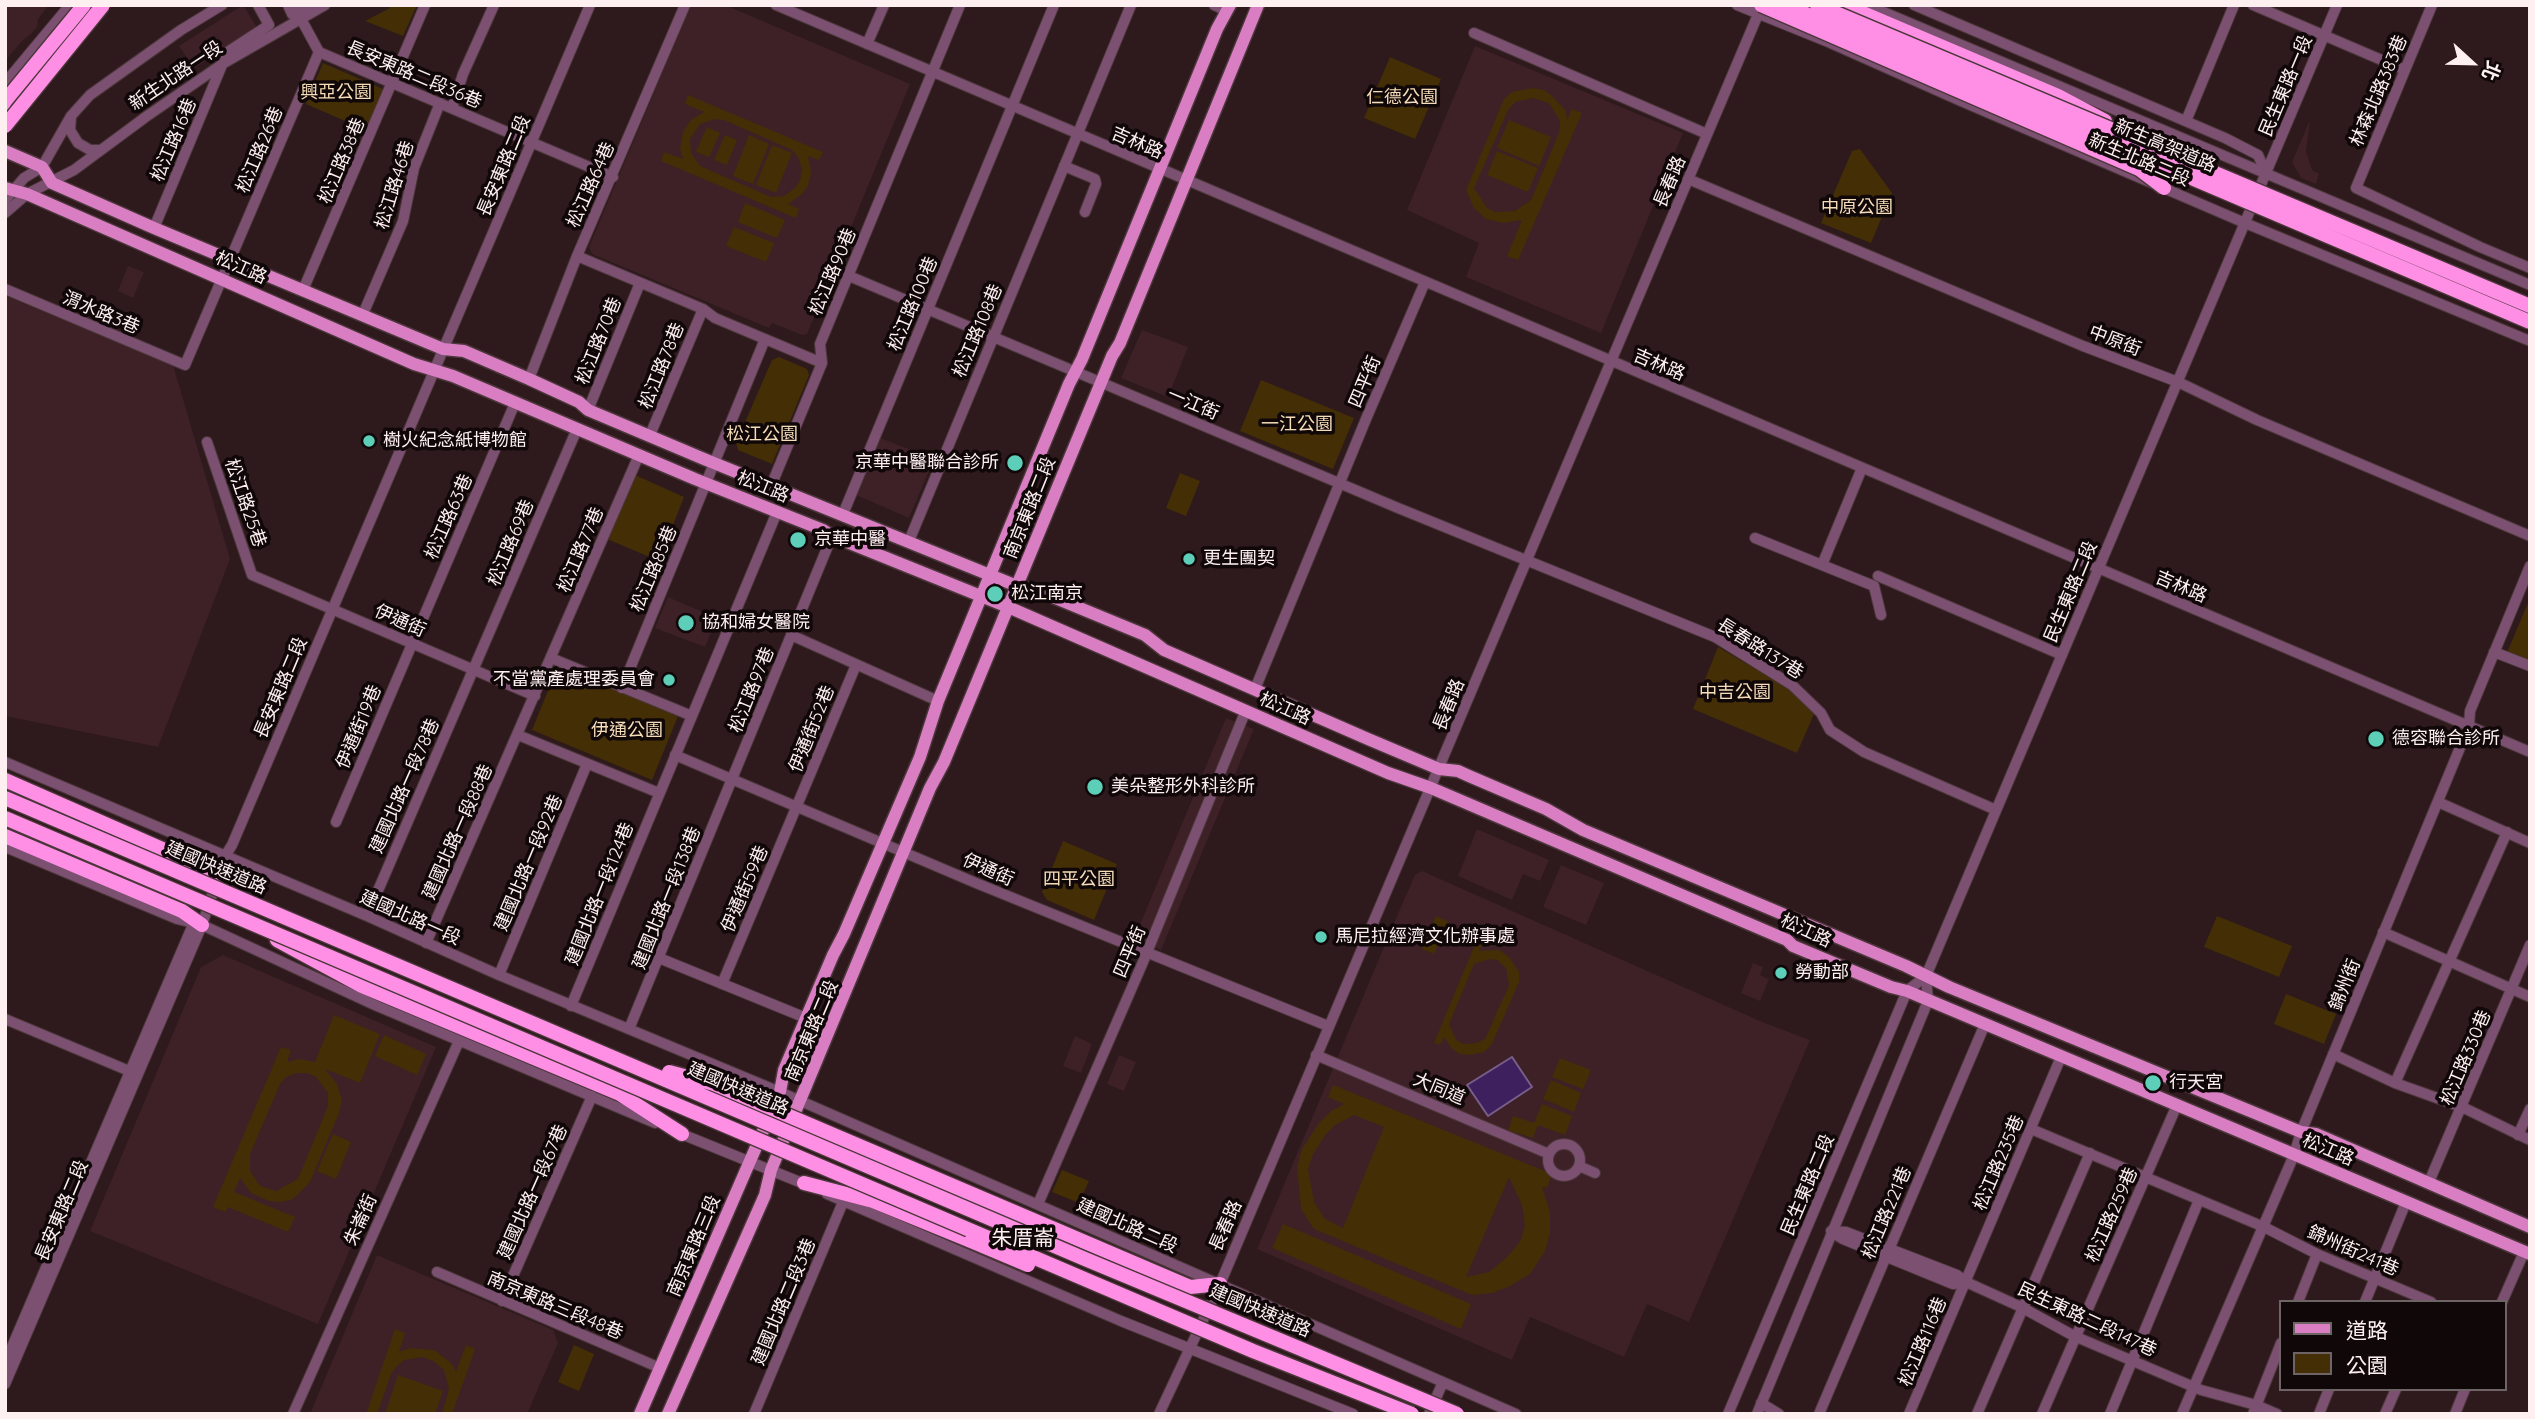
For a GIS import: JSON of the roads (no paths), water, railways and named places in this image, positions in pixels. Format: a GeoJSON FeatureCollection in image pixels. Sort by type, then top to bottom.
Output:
{"type":"FeatureCollection","features":[{"type":"Feature","properties":{"kind":"highway"},"geometry":{"type":"LineString","coordinates":[[5,101],[84,5]]}},
{"type":"Feature","properties":{"kind":"highway"},"geometry":{"type":"LineString","coordinates":[[5,112],[92,5]]}},
{"type":"Feature","properties":{"kind":"highway"},"geometry":{"type":"LineString","coordinates":[[5,127],[103,5]]}},
{"type":"Feature","properties":{"kind":"highway","name":"新生高架道路"},"geometry":{"type":"LineString","coordinates":[[1785,5],[2530,322]]}},
{"type":"Feature","properties":{"kind":"highway","name":"新生高架道路"},"geometry":{"type":"LineString","coordinates":[[1817,5],[2530,306]]}},
{"type":"Feature","properties":{"kind":"highway"},"geometry":{"type":"LineString","coordinates":[[1844,5],[2057,96],[2169,153]]}},
{"type":"Feature","properties":{"kind":"highway"},"geometry":{"type":"LineString","coordinates":[[1760,8],[2139,169],[2164,188]]}},
{"type":"Feature","properties":{"kind":"highway"},"geometry":{"type":"LineString","coordinates":[[5,780],[219,873]]}},
{"type":"Feature","properties":{"kind":"highway","name":"建國快速道路"},"geometry":{"type":"LineString","coordinates":[[5,798],[1094,1263],[1457,1414]]}},
{"type":"Feature","properties":{"kind":"highway"},"geometry":{"type":"LineString","coordinates":[[5,818],[1253,1351],[1412,1414]]}},
{"type":"Feature","properties":{"kind":"highway"},"geometry":{"type":"LineString","coordinates":[[5,836],[182,911],[197,923]]}},
{"type":"Feature","properties":{"kind":"highway"},"geometry":{"type":"LineString","coordinates":[[233,916],[362,986],[620,1094],[682,1134]]}},
{"type":"Feature","properties":{"kind":"highway"},"geometry":{"type":"LineString","coordinates":[[626,1061],[713,1084],[1190,1287],[1220,1284]]}},
{"type":"Feature","properties":{"kind":"highway"},"geometry":{"type":"LineString","coordinates":[[804,1184],[873,1201],[1200,1337],[1253,1351]]}},
{"type":"Feature","properties":{"kind":"main road","name":"南京東路二段"},"geometry":{"type":"LineString","coordinates":[[802,1101],[1101,382],[1125,331],[1258,5]]}},
{"type":"Feature","properties":{"kind":"main road","name":"南京東路二段"},"geometry":{"type":"LineString","coordinates":[[779,1091],[784,1070],[920,757],[938,701],[1228,8]]}},
{"type":"Feature","properties":{"kind":"main road"},"geometry":{"type":"LineString","coordinates":[[5,151],[42,167],[52,183]]}},
{"type":"Feature","properties":{"kind":"main road","name":"松江路"},"geometry":{"type":"LineString","coordinates":[[52,183],[443,349],[464,351],[579,402],[588,410],[715,463],[990,576],[1036,590],[1145,635],[1164,650],[1439,769],[1458,771],[1545,809],[1583,830],[1926,976],[2301,1132],[2316,1134],[2530,1227]]}},
{"type":"Feature","properties":{"kind":"main road","name":"新生北路一段"},"geometry":{"type":"LineString","coordinates":[[7,193],[27,194]]}},
{"type":"Feature","properties":{"kind":"main road","name":"松江路"},"geometry":{"type":"LineString","coordinates":[[27,194],[414,364],[435,369],[832,536],[1009,607],[1409,782],[1431,788],[1787,940],[1793,946],[1891,988],[1928,1000],[2527,1253]]}},
{"type":"Feature","properties":{"kind":"main road","name":"南京東路三段"},"geometry":{"type":"LineString","coordinates":[[640,1414],[779,1091]]}},
{"type":"Feature","properties":{"kind":"main road"},"geometry":{"type":"LineString","coordinates":[[668,1414],[765,1195],[771,1170],[802,1101]]}},
{"type":"Feature","properties":{"kind":"street"},"geometry":{"type":"LineString","coordinates":[[5,83],[70,5]]}},
{"type":"Feature","properties":{"kind":"street"},"geometry":{"type":"LineString","coordinates":[[5,136],[110,5]]}},
{"type":"Feature","properties":{"kind":"street","name":"新生北路一段"},"geometry":{"type":"LineString","coordinates":[[7,193],[42,167],[71,116],[99,88],[222,5]]}},
{"type":"Feature","properties":{"kind":"street"},"geometry":{"type":"LineString","coordinates":[[223,64],[229,51],[269,26],[258,5]]}},
{"type":"Feature","properties":{"kind":"street"},"geometry":{"type":"LineString","coordinates":[[288,5],[292,14],[308,5]]}},
{"type":"Feature","properties":{"kind":"street","name":"新生北路一段"},"geometry":{"type":"LineString","coordinates":[[27,194],[75,170],[99,150],[223,64],[326,5]]}},
{"type":"Feature","properties":{"kind":"street","name":"松江路38巷"},"geometry":{"type":"LineString","coordinates":[[303,290],[425,5]]}},
{"type":"Feature","properties":{"kind":"street"},"geometry":{"type":"LineString","coordinates":[[453,108],[463,74],[494,5]]}},
{"type":"Feature","properties":{"kind":"street","name":"長安東路二段"},"geometry":{"type":"LineString","coordinates":[[5,1384],[225,856],[590,5]]}},
{"type":"Feature","properties":{"kind":"street","name":"松江路64巷"},"geometry":{"type":"LineString","coordinates":[[529,379],[577,256],[685,5]]}},
{"type":"Feature","properties":{"kind":"street","name":"吉林路"},"geometry":{"type":"LineString","coordinates":[[776,5],[2530,752]]}},
{"type":"Feature","properties":{"kind":"street"},"geometry":{"type":"LineString","coordinates":[[867,44],[884,5]]}},
{"type":"Feature","properties":{"kind":"street","name":"松江路90巷"},"geometry":{"type":"LineString","coordinates":[[771,486],[822,363],[820,344],[960,5]]}},
{"type":"Feature","properties":{"kind":"street","name":"松江路100巷"},"geometry":{"type":"LineString","coordinates":[[843,514],[1055,5]]}},
{"type":"Feature","properties":{"kind":"street","name":"松江路108巷"},"geometry":{"type":"LineString","coordinates":[[909,541],[1131,5]]}},
{"type":"Feature","properties":{"kind":"street"},"geometry":{"type":"LineString","coordinates":[[1214,5],[1228,8]]}},
{"type":"Feature","properties":{"kind":"street"},"geometry":{"type":"LineString","coordinates":[[1737,5],[1760,8]]}},
{"type":"Feature","properties":{"kind":"street"},"geometry":{"type":"LineString","coordinates":[[1867,5],[2265,176],[2530,285]]}},
{"type":"Feature","properties":{"kind":"street"},"geometry":{"type":"LineString","coordinates":[[1914,5],[2225,138],[2258,155],[2265,176]]}},
{"type":"Feature","properties":{"kind":"street"},"geometry":{"type":"LineString","coordinates":[[2186,121],[2234,5]]}},
{"type":"Feature","properties":{"kind":"street"},"geometry":{"type":"LineString","coordinates":[[2253,5],[2405,70]]}},
{"type":"Feature","properties":{"kind":"street","name":"民生東路一段"},"geometry":{"type":"LineString","coordinates":[[2246,221],[2337,5]]}},
{"type":"Feature","properties":{"kind":"street","name":"林森北路383巷"},"geometry":{"type":"LineString","coordinates":[[2383,202],[2356,188],[2432,5]]}},
{"type":"Feature","properties":{"kind":"street","name":"長春路"},"geometry":{"type":"LineString","coordinates":[[1159,1414],[1220,1284],[1760,8]]}},
{"type":"Feature","properties":{"kind":"street","name":"長安東路二段36巷"},"geometry":{"type":"LineString","coordinates":[[301,19],[319,52],[612,177]]}},
{"type":"Feature","properties":{"kind":"street"},"geometry":{"type":"LineString","coordinates":[[1474,33],[1707,134]]}},
{"type":"Feature","properties":{"kind":"street","name":"松江路26巷"},"geometry":{"type":"LineString","coordinates":[[222,279],[319,52]]}},
{"type":"Feature","properties":{"kind":"street","name":"松江路16巷"},"geometry":{"type":"LineString","coordinates":[[154,228],[223,64]]}},
{"type":"Feature","properties":{"kind":"street","name":"松江路46巷"},"geometry":{"type":"LineString","coordinates":[[363,314],[404,221],[414,168],[440,103]]}},
{"type":"Feature","properties":{"kind":"street"},"geometry":{"type":"LineString","coordinates":[[71,116],[71,131],[78,143],[90,150],[99,150]]}},
{"type":"Feature","properties":{"kind":"street"},"geometry":{"type":"LineString","coordinates":[[1064,166],[1095,179],[1096,184],[1085,212]]}},
{"type":"Feature","properties":{"kind":"street","name":"中原街"},"geometry":{"type":"LineString","coordinates":[[1688,179],[2083,346],[2178,382],[2257,420],[2530,536]]}},
{"type":"Feature","properties":{"kind":"street","name":"新生北路二段"},"geometry":{"type":"LineString","coordinates":[[2164,188],[2530,341]]}},
{"type":"Feature","properties":{"kind":"street"},"geometry":{"type":"LineString","coordinates":[[5,213],[27,194]]}},
{"type":"Feature","properties":{"kind":"street"},"geometry":{"type":"LineString","coordinates":[[2375,219],[2383,202],[2530,268]]}},
{"type":"Feature","properties":{"kind":"street","name":"民生東路二段"},"geometry":{"type":"LineString","coordinates":[[1728,1414],[1907,992],[1926,976],[2246,221]]}},
{"type":"Feature","properties":{"kind":"street"},"geometry":{"type":"LineString","coordinates":[[577,256],[822,363]]}},
{"type":"Feature","properties":{"kind":"street","name":"一江街"},"geometry":{"type":"LineString","coordinates":[[849,276],[1526,561]]}},
{"type":"Feature","properties":{"kind":"street","name":"渭水路3巷"},"geometry":{"type":"LineString","coordinates":[[5,289],[185,365],[222,279]]}},
{"type":"Feature","properties":{"kind":"street","name":"四平街"},"geometry":{"type":"LineString","coordinates":[[1255,689],[1425,282]]}},
{"type":"Feature","properties":{"kind":"street","name":"松江路70巷"},"geometry":{"type":"LineString","coordinates":[[588,410],[640,283]]}},
{"type":"Feature","properties":{"kind":"street","name":"松江路78巷"},"geometry":{"type":"LineString","coordinates":[[650,436],[703,309]]}},
{"type":"Feature","properties":{"kind":"street","name":"松江路85巷"},"geometry":{"type":"LineString","coordinates":[[622,688],[765,339]]}},
{"type":"Feature","properties":{"kind":"street","name":"松江路63巷"},"geometry":{"type":"LineString","coordinates":[[411,643],[515,403]]}},
{"type":"Feature","properties":{"kind":"street","name":"松江路69巷"},"geometry":{"type":"LineString","coordinates":[[473,670],[577,429]]}},
{"type":"Feature","properties":{"kind":"street","name":"松江路25巷"},"geometry":{"type":"LineString","coordinates":[[207,442],[252,575]]}},
{"type":"Feature","properties":{"kind":"street","name":"松江路77巷"},"geometry":{"type":"LineString","coordinates":[[551,658],[639,455]]}},
{"type":"Feature","properties":{"kind":"street"},"geometry":{"type":"LineString","coordinates":[[1822,565],[1862,468]]}},
{"type":"Feature","properties":{"kind":"street"},"geometry":{"type":"LineString","coordinates":[[692,716],[551,658],[518,735],[659,793],[692,716],[777,512]]}},
{"type":"Feature","properties":{"kind":"street","name":"松江路97巷"},"geometry":{"type":"LineString","coordinates":[[733,779],[832,536]]}},
{"type":"Feature","properties":{"kind":"street"},"geometry":{"type":"LineString","coordinates":[[1755,538],[1874,586],[1881,615]]}},
{"type":"Feature","properties":{"kind":"street","name":"長春路137巷"},"geometry":{"type":"LineString","coordinates":[[1526,561],[1714,637],[1792,685],[1821,713],[1830,730],[1864,752],[1996,810]]}},
{"type":"Feature","properties":{"kind":"street","name":"錦州街"},"geometry":{"type":"LineString","coordinates":[[2182,1414],[2294,1155],[2301,1132],[2469,726],[2470,711],[2530,566]]}},
{"type":"Feature","properties":{"kind":"street","name":"伊通街"},"geometry":{"type":"LineString","coordinates":[[252,575],[535,696]]}},
{"type":"Feature","properties":{"kind":"street"},"geometry":{"type":"LineString","coordinates":[[1878,576],[2062,655]]}},
{"type":"Feature","properties":{"kind":"street"},"geometry":{"type":"LineString","coordinates":[[791,635],[938,701]]}},
{"type":"Feature","properties":{"kind":"street","name":"伊通街19巷"},"geometry":{"type":"LineString","coordinates":[[336,822],[411,643]]}},
{"type":"Feature","properties":{"kind":"street"},"geometry":{"type":"LineString","coordinates":[[2494,652],[2530,666]]}},
{"type":"Feature","properties":{"kind":"street","name":"伊通街52巷"},"geometry":{"type":"LineString","coordinates":[[798,806],[856,665]]}},
{"type":"Feature","properties":{"kind":"street","name":"建國北路一段78巷"},"geometry":{"type":"LineString","coordinates":[[367,916],[473,670]]}},
{"type":"Feature","properties":{"kind":"street","name":"四平街"},"geometry":{"type":"LineString","coordinates":[[1038,1204],[1147,953],[1246,710]]}},
{"type":"Feature","properties":{"kind":"street","name":"建國北路一段88巷"},"geometry":{"type":"LineString","coordinates":[[426,943],[518,735]]}},
{"type":"Feature","properties":{"kind":"street","name":"伊通街"},"geometry":{"type":"LineString","coordinates":[[675,755],[976,883],[1328,1027]]}},
{"type":"Feature","properties":{"kind":"street","name":"建國北路一段"},"geometry":{"type":"LineString","coordinates":[[5,762],[571,1006],[802,1101]]}},
{"type":"Feature","properties":{"kind":"street","name":"建國北路一段92巷"},"geometry":{"type":"LineString","coordinates":[[499,975],[587,764]]}},
{"type":"Feature","properties":{"kind":"street","name":"建國北路一段138巷"},"geometry":{"type":"LineString","coordinates":[[629,1030],[733,779]]}},
{"type":"Feature","properties":{"kind":"street","name":"建國北路一段124巷"},"geometry":{"type":"LineString","coordinates":[[571,1006],[659,793]]}},
{"type":"Feature","properties":{"kind":"street"},"geometry":{"type":"LineString","coordinates":[[2438,802],[2530,842]]}},
{"type":"Feature","properties":{"kind":"street","name":"伊通街59巷"},"geometry":{"type":"LineString","coordinates":[[722,984],[798,806]]}},
{"type":"Feature","properties":{"kind":"street"},"geometry":{"type":"LineString","coordinates":[[2395,1083],[2451,963],[2507,832]]}},
{"type":"Feature","properties":{"kind":"street"},"geometry":{"type":"LineString","coordinates":[[5,847],[177,919],[197,923],[459,1041],[750,1161],[1188,1348],[1353,1414]]}},
{"type":"Feature","properties":{"kind":"street"},"geometry":{"type":"LineString","coordinates":[[2383,932],[2530,997]]}},
{"type":"Feature","properties":{"kind":"street","name":"松江路330巷"},"geometry":{"type":"LineString","coordinates":[[2429,1182],[2530,945]]}},
{"type":"Feature","properties":{"kind":"street"},"geometry":{"type":"LineString","coordinates":[[659,958],[806,1018]]}},
{"type":"Feature","properties":{"kind":"street","name":"民生東路二段"},"geometry":{"type":"LineString","coordinates":[[1756,1414],[1928,1000],[1926,976]]}},
{"type":"Feature","properties":{"kind":"street"},"geometry":{"type":"LineString","coordinates":[[5,1019],[134,1073]]}},
{"type":"Feature","properties":{"kind":"street","name":"松江路221巷"},"geometry":{"type":"LineString","coordinates":[[1819,1414],[1985,1024]]}},
{"type":"Feature","properties":{"kind":"street","name":"朱崙街"},"geometry":{"type":"LineString","coordinates":[[293,1414],[459,1041]]}},
{"type":"Feature","properties":{"kind":"street"},"geometry":{"type":"LineString","coordinates":[[2333,1054],[2395,1083],[2462,1107],[2530,1140]]}},
{"type":"Feature","properties":{"kind":"street","name":"大同道"},"geometry":{"type":"LineString","coordinates":[[1316,1055],[1549,1154]]}},
{"type":"Feature","properties":{"kind":"street","name":"松江路235巷"},"geometry":{"type":"LineString","coordinates":[[1966,1282],[2061,1057]]}},
{"type":"Feature","properties":{"kind":"street","name":"長安東路二段"},"geometry":{"type":"LineString","coordinates":[[5,1363],[134,1073]]}},
{"type":"Feature","properties":{"kind":"street","name":"建國北路一段67巷"},"geometry":{"type":"LineString","coordinates":[[502,1301],[592,1096]]}},
{"type":"Feature","properties":{"kind":"street","name":"建國北路二段"},"geometry":{"type":"LineString","coordinates":[[802,1101],[1516,1414]]}},
{"type":"Feature","properties":{"kind":"street","name":"松江路259巷"},"geometry":{"type":"LineString","coordinates":[[2042,1414],[2177,1105]]}},
{"type":"Feature","properties":{"kind":"street"},"geometry":{"type":"LineString","coordinates":[[2518,1135],[2530,1110]]}},
{"type":"Feature","properties":{"kind":"street","name":"錦州街241巷"},"geometry":{"type":"LineString","coordinates":[[2031,1129],[2264,1227],[2317,1254],[2426,1300]]}},
{"type":"Feature","properties":{"kind":"street","name":"大同道"},"geometry":{"type":"LineString","coordinates":[[1563,1144],[1576,1149],[1581,1160],[1577,1172],[1565,1176],[1553,1171],[1546,1160],[1549,1154],[1551,1149],[1563,1144]]}},
{"type":"Feature","properties":{"kind":"street"},"geometry":{"type":"LineString","coordinates":[[1977,1414],[2021,1307],[2090,1153]]}},
{"type":"Feature","properties":{"kind":"street","name":"大同道"},"geometry":{"type":"LineString","coordinates":[[1579,1166],[1595,1173]]}},
{"type":"Feature","properties":{"kind":"street"},"geometry":{"type":"LineString","coordinates":[[2110,1414],[2199,1200]]}},
{"type":"Feature","properties":{"kind":"street","name":"建國北路二段3巷"},"geometry":{"type":"LineString","coordinates":[[754,1414],[843,1202]]}},
{"type":"Feature","properties":{"kind":"street"},"geometry":{"type":"LineString","coordinates":[[2366,1300],[2406,1202]]}},
{"type":"Feature","properties":{"kind":"street","name":"民生東路二段147巷"},"geometry":{"type":"LineString","coordinates":[[1831,1231],[1846,1232],[1887,1253],[1957,1275],[2074,1336],[2201,1390],[2254,1409],[2277,1414]]}},
{"type":"Feature","properties":{"kind":"street"},"geometry":{"type":"LineString","coordinates":[[2503,1300],[2527,1253]]}},
{"type":"Feature","properties":{"kind":"street"},"geometry":{"type":"LineString","coordinates":[[2299,1300],[2317,1254]]}},
{"type":"Feature","properties":{"kind":"street","name":"南京東路三段48巷"},"geometry":{"type":"LineString","coordinates":[[437,1272],[660,1368]]}},
{"type":"Feature","properties":{"kind":"street","name":"松江路116巷"},"geometry":{"type":"LineString","coordinates":[[1909,1414],[1966,1282]]}},
{"type":"Feature","properties":{"kind":"street"},"geometry":{"type":"LineString","coordinates":[[2254,1409],[2280,1345]]}},
{"type":"Feature","properties":{"kind":"street"},"geometry":{"type":"LineString","coordinates":[[1429,1414],[1443,1382]]}},
{"type":"Feature","properties":{"kind":"street"},"geometry":{"type":"LineString","coordinates":[[2319,1414],[2328,1391]]}},
{"type":"Feature","properties":{"kind":"street"},"geometry":{"type":"LineString","coordinates":[[2385,1414],[2395,1391]]}},
{"type":"Feature","properties":{"kind":"street"},"geometry":{"type":"LineString","coordinates":[[2455,1414],[2464,1391]]}},
{"type":"Feature","properties":{"kind":"street"},"geometry":{"type":"LineString","coordinates":[[1761,1403],[1779,1414]]}},
{"type":"Feature","properties":{"kind":"place","name":"樹火紀念紙博物館"},"geometry":{"type":"Point","coordinates":[369,441]}},
{"type":"Feature","properties":{"kind":"place","name":"京華中醫聯合診所"},"geometry":{"type":"Point","coordinates":[1015,463]}},
{"type":"Feature","properties":{"kind":"place","name":"京華中醫"},"geometry":{"type":"Point","coordinates":[798,540]}},
{"type":"Feature","properties":{"kind":"place","name":"更生團契"},"geometry":{"type":"Point","coordinates":[1189,559]}},
{"type":"Feature","properties":{"kind":"place","name":"松江南京"},"geometry":{"type":"Point","coordinates":[995,594]}},
{"type":"Feature","properties":{"kind":"place","name":"協和婦女醫院"},"geometry":{"type":"Point","coordinates":[686,623]}},
{"type":"Feature","properties":{"kind":"place","name":"不當黨產處理委員會"},"geometry":{"type":"Point","coordinates":[669,680]}},
{"type":"Feature","properties":{"kind":"place","name":"德容聯合診所"},"geometry":{"type":"Point","coordinates":[2376,739]}},
{"type":"Feature","properties":{"kind":"place","name":"美朵整形外科診所"},"geometry":{"type":"Point","coordinates":[1095,787]}},
{"type":"Feature","properties":{"kind":"place","name":"馬尼拉經濟文化辦事處"},"geometry":{"type":"Point","coordinates":[1321,937]}},
{"type":"Feature","properties":{"kind":"place","name":"勞動部"},"geometry":{"type":"Point","coordinates":[1781,973]}},
{"type":"Feature","properties":{"kind":"place","name":"行天宮"},"geometry":{"type":"Point","coordinates":[2153,1083]}},
{"type":"Feature","properties":{"kind":"district","name":"朱厝崙"},"geometry":{"type":"Point","coordinates":[1023,1239]}},
{"type":"Feature","properties":{"kind":"park label","name":"興亞公園"},"geometry":{"type":"Point","coordinates":[336,93]}},
{"type":"Feature","properties":{"kind":"park label","name":"仁德公園"},"geometry":{"type":"Point","coordinates":[1402,98]}},
{"type":"Feature","properties":{"kind":"park label","name":"中原公園"},"geometry":{"type":"Point","coordinates":[1857,208]}},
{"type":"Feature","properties":{"kind":"park label","name":"一江公園"},"geometry":{"type":"Point","coordinates":[1297,425]}},
{"type":"Feature","properties":{"kind":"park label","name":"松江公園"},"geometry":{"type":"Point","coordinates":[762,435]}},
{"type":"Feature","properties":{"kind":"park label","name":"中吉公園"},"geometry":{"type":"Point","coordinates":[1735,693]}},
{"type":"Feature","properties":{"kind":"park label","name":"伊通公園"},"geometry":{"type":"Point","coordinates":[627,731]}},
{"type":"Feature","properties":{"kind":"park label","name":"四平公園"},"geometry":{"type":"Point","coordinates":[1079,880]}}]}
